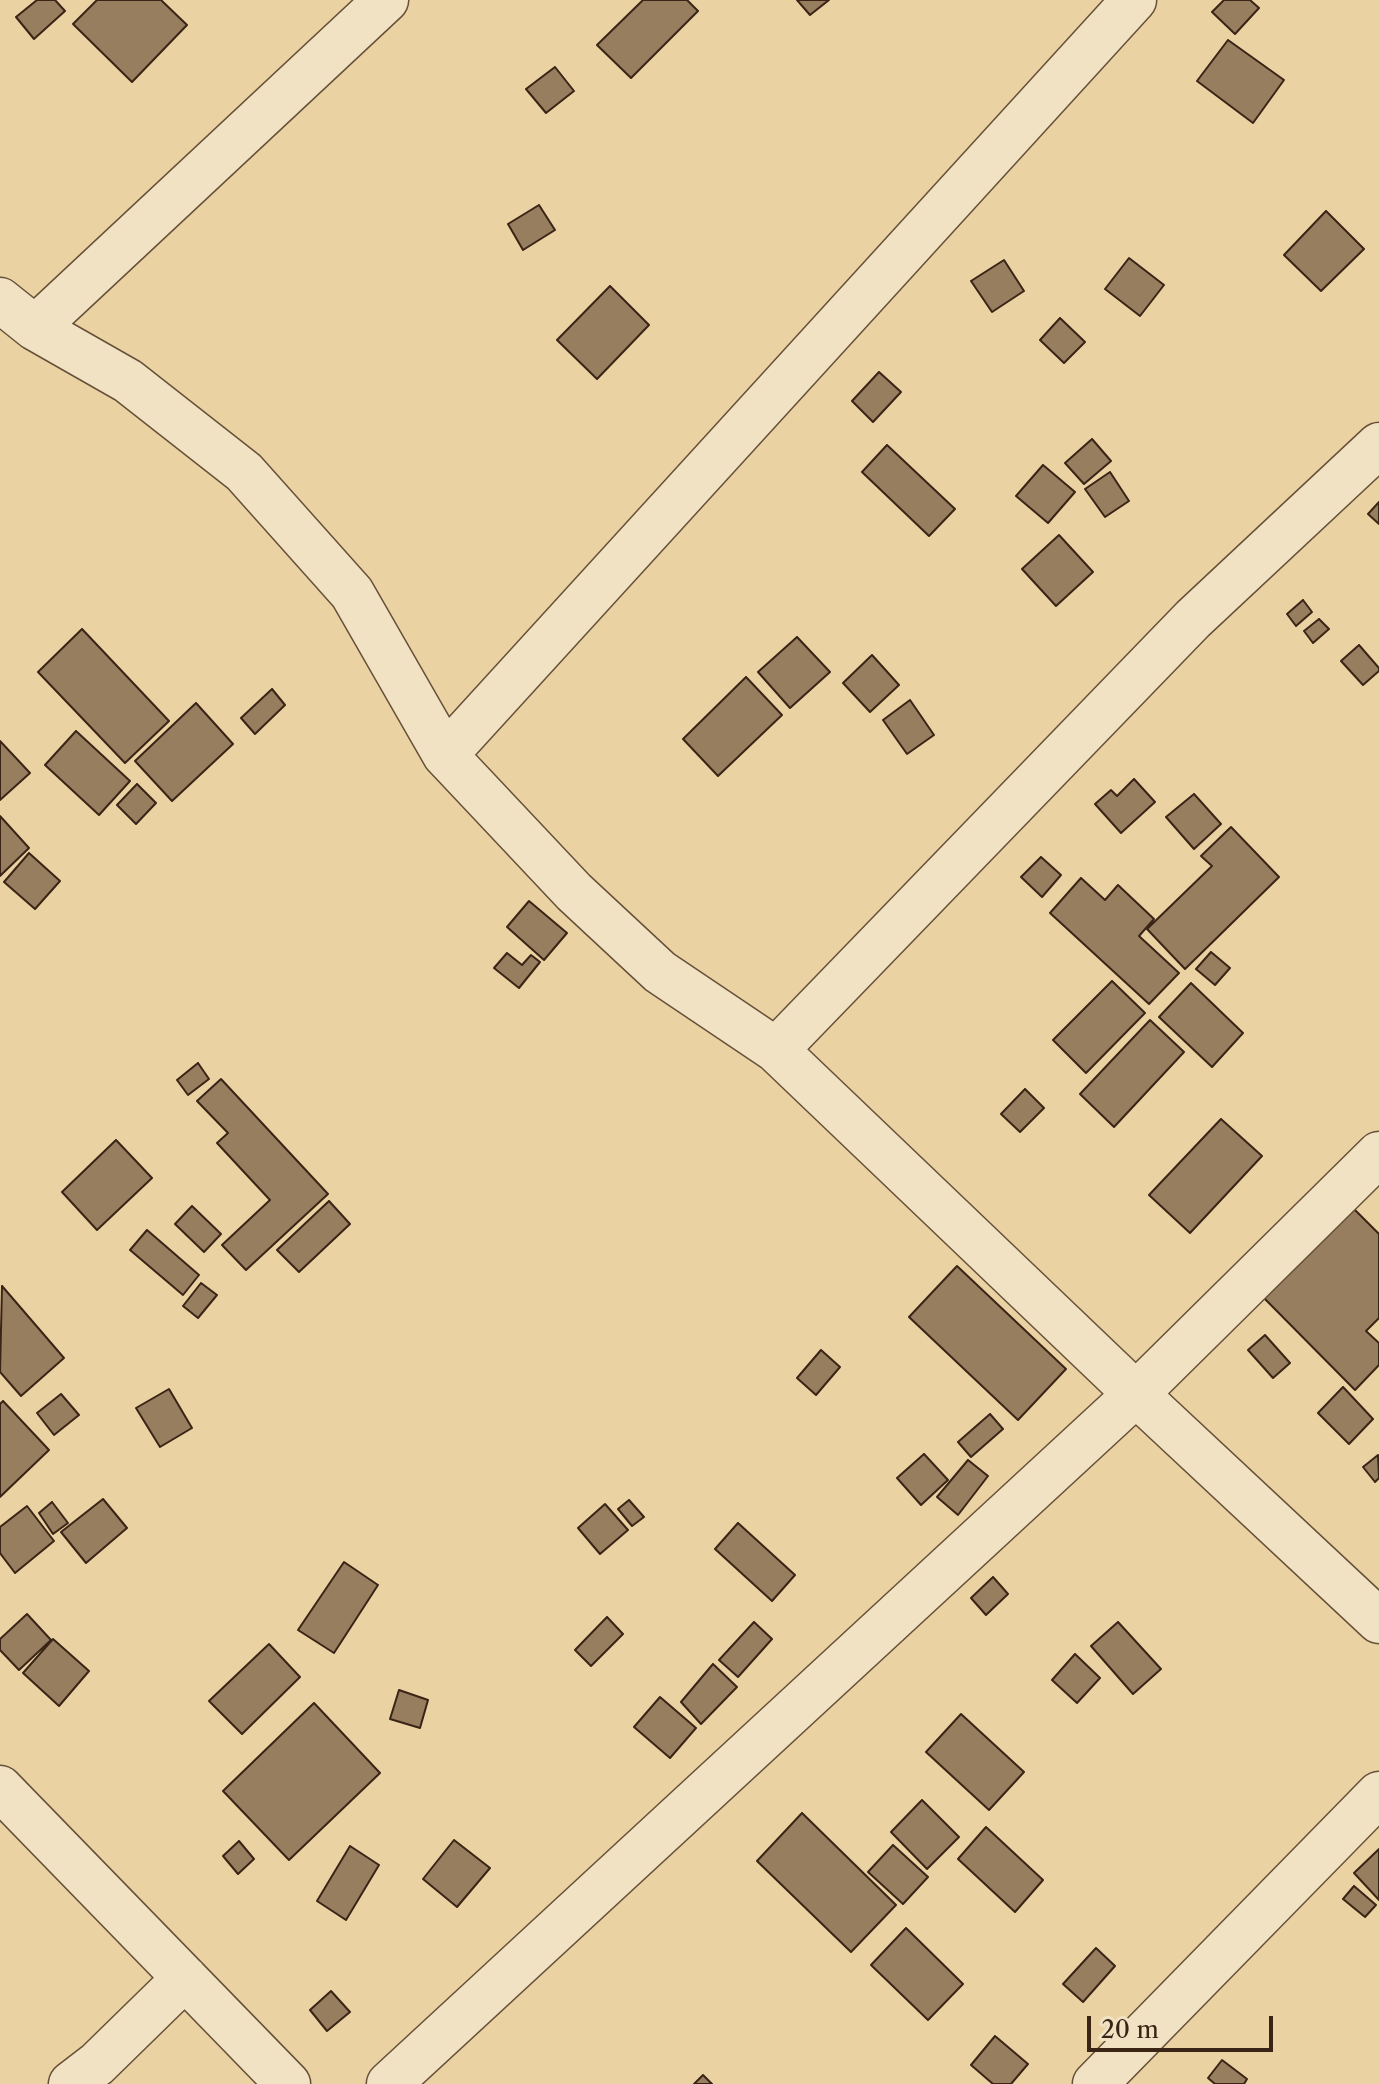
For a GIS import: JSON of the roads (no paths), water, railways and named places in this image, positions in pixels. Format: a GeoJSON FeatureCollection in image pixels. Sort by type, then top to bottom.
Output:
{"type":"FeatureCollection","features":[{"type":"Feature","properties":{"kind":"street"},"geometry":{"type":"LineString","coordinates":[[35,328],[386,0]]}},
{"type":"Feature","properties":{"kind":"street"},"geometry":{"type":"LineString","coordinates":[[445,755],[1134,0]]}},
{"type":"Feature","properties":{"kind":"street"},"geometry":{"type":"LineString","coordinates":[[0,300],[35,328],[128,381],[244,472],[352,593],[445,755],[574,892],[660,972],[776,1050],[1379,1621]]}},
{"type":"Feature","properties":{"kind":"street"},"geometry":{"type":"LineString","coordinates":[[776,1050],[1193,619],[1379,445]]}},
{"type":"Feature","properties":{"kind":"street"},"geometry":{"type":"LineString","coordinates":[[389,2084],[1136,1394],[1379,1154]]}},
{"type":"Feature","properties":{"kind":"street"},"geometry":{"type":"LineString","coordinates":[[0,1788],[288,2084]]}},
{"type":"Feature","properties":{"kind":"street"},"geometry":{"type":"LineString","coordinates":[[1095,2084],[1379,1794]]}},
{"type":"Feature","properties":{"kind":"street"},"geometry":{"type":"LineString","coordinates":[[71,2084],[97,2064],[185,1978]]}}]}
